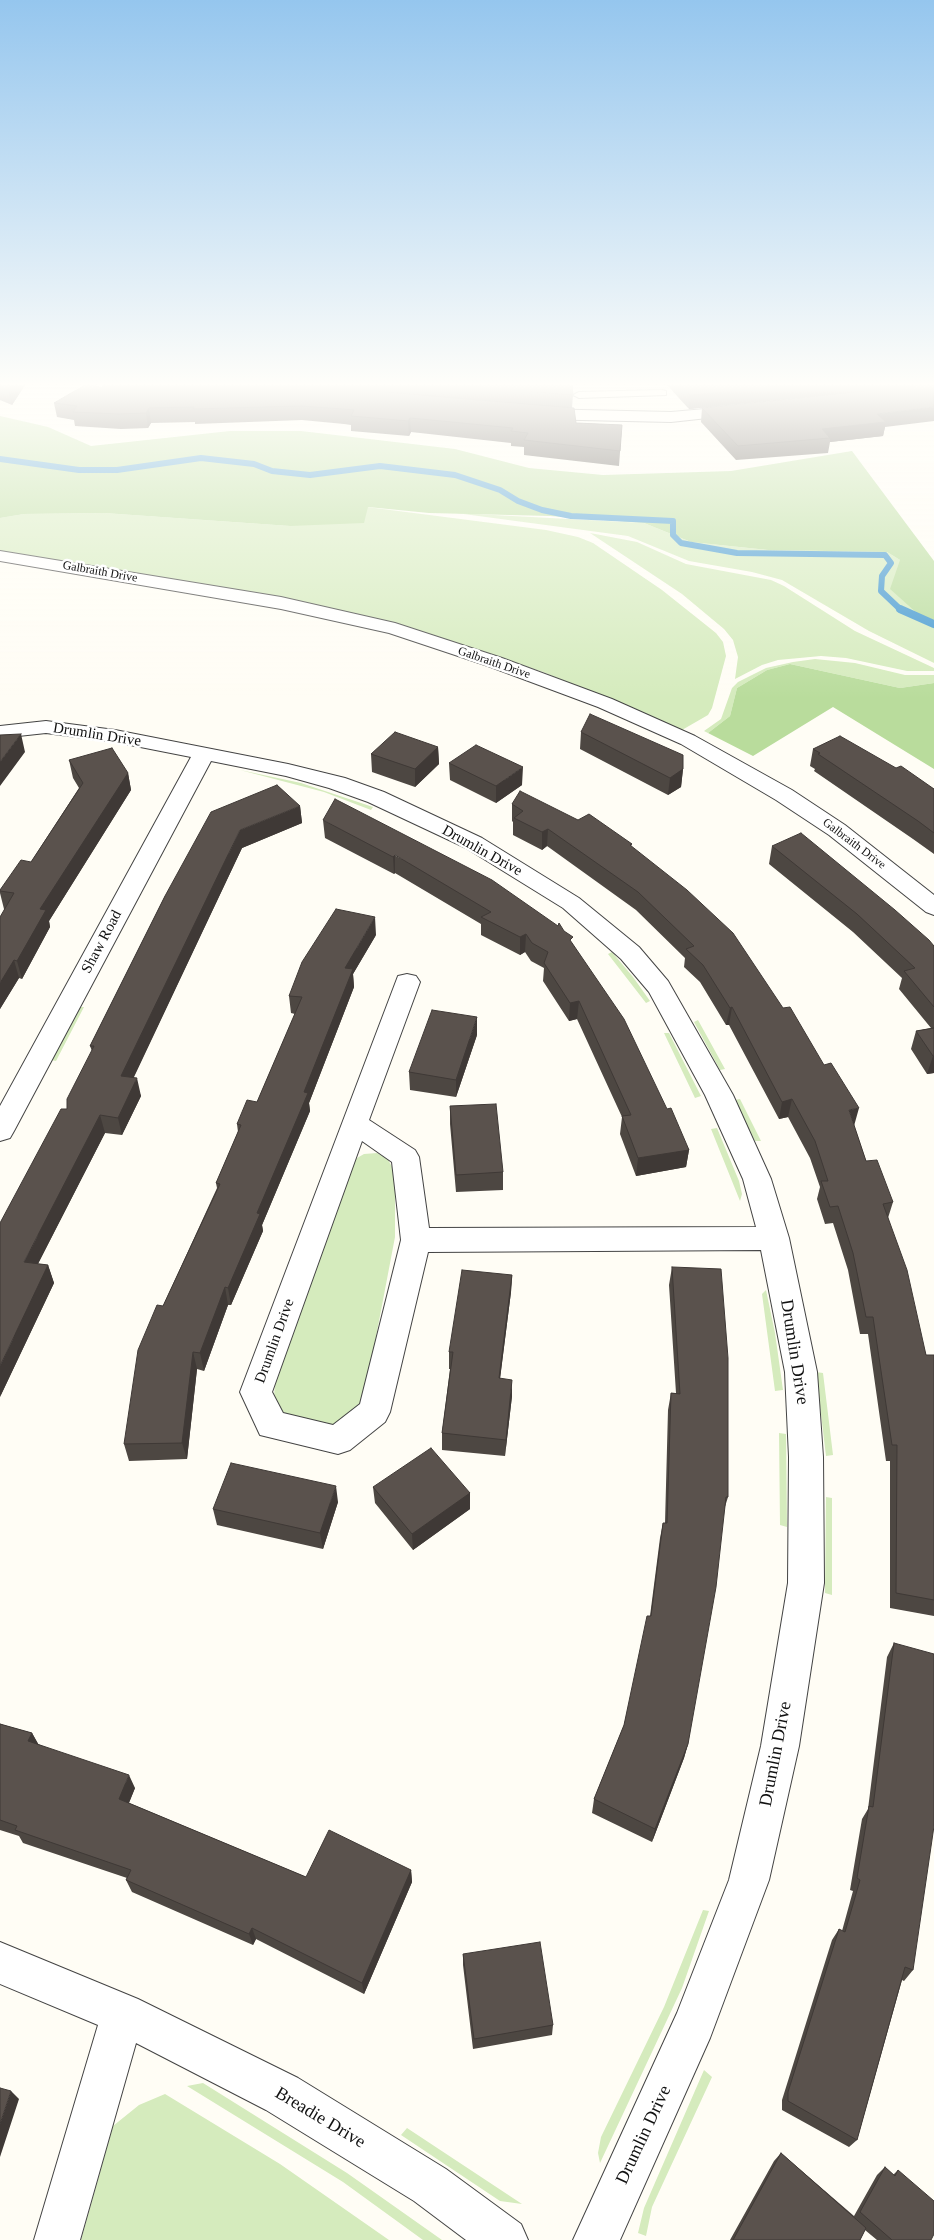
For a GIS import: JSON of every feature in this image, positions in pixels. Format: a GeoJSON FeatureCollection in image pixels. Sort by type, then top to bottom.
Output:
{"type":"FeatureCollection","features":[{"type":"Feature","properties":{"kind":"street","name":"Galbraith Drive"},"geometry":{"type":"LineString","coordinates":[[0,556],[281,603],[395,629],[496,662],[605,703],[688,740],[784,795],[837,830],[934,907]]}},
{"type":"Feature","properties":{"kind":"street","name":"Drumlin Drive"},"geometry":{"type":"LineString","coordinates":[[0,732],[46,726],[114,736],[288,770],[337,783],[385,801],[474,844],[572,903],[630,953],[659,987],[719,1095],[757,1178],[774,1238],[800,1372],[806,1457],[806,1583],[780,1746],[749,1880],[695,2023],[596,2240]]}},
{"type":"Feature","properties":{"kind":"street","name":"Shaw Road"},"geometry":{"type":"LineString","coordinates":[[0,1131],[204,754]]}},
{"type":"Feature","properties":{"kind":"street","name":"Drumlin Drive"},"geometry":{"type":"LineString","coordinates":[[354,1124],[380,1138],[405,1157],[416,1240],[374,1412],[338,1440],[272,1425],[256,1392],[354,1124],[407,982]]}},
{"type":"Feature","properties":{"kind":"street"},"geometry":{"type":"LineString","coordinates":[[416,1240],[774,1238]]}},
{"type":"Feature","properties":{"kind":"street","name":"Breadie Drive"},"geometry":{"type":"LineString","coordinates":[[0,1963],[124,2014],[282,2094],[430,2185],[505,2240]]}},
{"type":"Feature","properties":{"kind":"street"},"geometry":{"type":"LineString","coordinates":[[57,2240],[124,2014]]}},
{"type":"Feature","properties":{"kind":"green space"},"geometry":{"type":"Polygon","coordinates":[[[0,490],[881,490],[934,561],[934,620],[918,614],[890,589],[900,560],[887,552],[768,550],[691,542],[644,523],[550,516],[429,513],[368,507],[364,523],[290,526],[104,513],[24,514],[0,518],[0,490]]]}},
{"type":"Feature","properties":{"kind":"green space"},"geometry":{"type":"Polygon","coordinates":[[[367,507],[546,530],[578,537],[593,543],[662,590],[716,633],[723,642],[726,656],[712,708],[708,715],[682,730],[543,672],[407,627],[250,593],[0,551],[0,518],[24,514],[104,513],[290,526],[367,507]]]}},
{"type":"Feature","properties":{"kind":"green space"},"geometry":{"type":"Polygon","coordinates":[[[456,513],[644,523],[691,542],[768,550],[887,552],[900,560],[918,614],[934,620],[934,663],[869,631],[782,580],[752,572],[689,561],[628,536],[456,513]]]}},
{"type":"Feature","properties":{"kind":"green space"},"geometry":{"type":"Polygon","coordinates":[[[590,533],[637,542],[686,564],[771,580],[784,586],[855,631],[934,668],[934,671],[907,671],[846,658],[821,656],[778,660],[762,665],[735,679],[738,657],[733,640],[724,629],[682,594],[590,533]]]}},
{"type":"Feature","properties":{"kind":"green space"},"geometry":{"type":"Polygon","coordinates":[[[815,659],[855,663],[905,675],[934,675],[934,683],[900,688],[790,664],[767,670],[737,688],[730,716],[708,733],[704,731],[721,719],[732,688],[738,682],[766,668],[815,659]]]}},
{"type":"Feature","properties":{"kind":"green space"},"geometry":{"type":"Polygon","coordinates":[[[790,664],[900,688],[934,683],[934,769],[833,707],[753,756],[708,733],[730,716],[737,688],[767,670],[790,664]]]}},
{"type":"Feature","properties":{"kind":"green space"},"geometry":{"type":"Polygon","coordinates":[[[240,770],[301,783],[373,807],[371,810],[324,792],[240,770]]]}},
{"type":"Feature","properties":{"kind":"green space"},"geometry":{"type":"Polygon","coordinates":[[[612,952],[650,1001],[646,1003],[608,954],[612,952]]]}},
{"type":"Feature","properties":{"kind":"green space"},"geometry":{"type":"Polygon","coordinates":[[[79,1007],[84,1007],[56,1061],[51,1060],[79,1007]]]}},
{"type":"Feature","properties":{"kind":"green space"},"geometry":{"type":"Polygon","coordinates":[[[698,1020],[725,1069],[720,1070],[694,1022],[698,1020]]]}},
{"type":"Feature","properties":{"kind":"green space"},"geometry":{"type":"Polygon","coordinates":[[[664,1033],[669,1033],[701,1096],[695,1098],[664,1033]]]}},
{"type":"Feature","properties":{"kind":"green space"},"geometry":{"type":"Polygon","coordinates":[[[740,1099],[761,1141],[755,1141],[734,1100],[740,1099]]]}},
{"type":"Feature","properties":{"kind":"green space"},"geometry":{"type":"Polygon","coordinates":[[[717,1128],[739,1181],[742,1194],[740,1201],[711,1129],[717,1128]]]}},
{"type":"Feature","properties":{"kind":"green space"},"geometry":{"type":"Polygon","coordinates":[[[377,1153],[387,1158],[395,1172],[395,1237],[363,1405],[338,1429],[286,1421],[274,1398],[275,1381],[350,1169],[357,1158],[364,1154],[377,1153]]]}},
{"type":"Feature","properties":{"kind":"green space"},"geometry":{"type":"Polygon","coordinates":[[[766,1290],[775,1333],[783,1390],[775,1391],[762,1294],[766,1290]]]}},
{"type":"Feature","properties":{"kind":"green space"},"geometry":{"type":"Polygon","coordinates":[[[816,1372],[823,1373],[833,1455],[826,1456],[816,1372]]]}},
{"type":"Feature","properties":{"kind":"green space"},"geometry":{"type":"Polygon","coordinates":[[[779,1433],[786,1434],[787,1527],[780,1525],[779,1433]]]}},
{"type":"Feature","properties":{"kind":"green space"},"geometry":{"type":"Polygon","coordinates":[[[826,1497],[832,1498],[832,1595],[825,1593],[826,1497]]]}},
{"type":"Feature","properties":{"kind":"green space"},"geometry":{"type":"Polygon","coordinates":[[[703,1910],[709,1911],[682,1988],[600,2163],[598,2153],[601,2137],[664,2007],[703,1910]]]}},
{"type":"Feature","properties":{"kind":"green space"},"geometry":{"type":"Polygon","coordinates":[[[704,2070],[712,2077],[652,2207],[646,2236],[638,2233],[644,2208],[704,2070]]]}},
{"type":"Feature","properties":{"kind":"green space"},"geometry":{"type":"Polygon","coordinates":[[[203,2083],[347,2173],[442,2240],[423,2240],[343,2182],[187,2086],[203,2083]]]}},
{"type":"Feature","properties":{"kind":"green space"},"geometry":{"type":"Polygon","coordinates":[[[165,2094],[280,2164],[389,2240],[81,2240],[113,2126],[139,2105],[165,2094]]]}},
{"type":"Feature","properties":{"kind":"green space"},"geometry":{"type":"Polygon","coordinates":[[[407,2128],[522,2204],[500,2201],[401,2135],[407,2128]]]}},
{"type":"Feature","properties":{"kind":"building"},"geometry":{"type":"Polygon","coordinates":[[[590,714],[683,755],[683,769],[670,778],[581,732],[590,714]]]}},
{"type":"Feature","properties":{"kind":"building"},"geometry":{"type":"Polygon","coordinates":[[[395,732],[438,747],[415,769],[371,754],[395,732]]]}},
{"type":"Feature","properties":{"kind":"building"},"geometry":{"type":"Polygon","coordinates":[[[21,734],[0,762],[0,735],[21,734]]]}},
{"type":"Feature","properties":{"kind":"building"},"geometry":{"type":"Polygon","coordinates":[[[840,736],[896,768],[901,766],[934,789],[934,833],[813,749],[840,736]]]}},
{"type":"Feature","properties":{"kind":"building"},"geometry":{"type":"Polygon","coordinates":[[[476,745],[523,767],[496,786],[449,763],[476,745]]]}},
{"type":"Feature","properties":{"kind":"building"},"geometry":{"type":"Polygon","coordinates":[[[112,748],[128,773],[40,909],[46,910],[17,961],[14,960],[0,983],[0,917],[14,893],[0,890],[21,860],[31,862],[83,783],[69,760],[112,748]]]}},
{"type":"Feature","properties":{"kind":"building"},"geometry":{"type":"Polygon","coordinates":[[[277,785],[300,806],[240,830],[121,1076],[137,1078],[118,1118],[100,1115],[24,1262],[48,1265],[0,1366],[0,1223],[61,1109],[67,1109],[67,1099],[94,1046],[90,1046],[165,896],[211,812],[277,785]]]}},
{"type":"Feature","properties":{"kind":"building"},"geometry":{"type":"Polygon","coordinates":[[[520,791],[578,820],[589,814],[632,844],[630,845],[687,890],[733,933],[783,1008],[790,1007],[824,1065],[831,1063],[859,1108],[849,1110],[866,1161],[877,1160],[893,1202],[883,1204],[907,1270],[926,1355],[934,1355],[934,1600],[896,1593],[897,1445],[892,1445],[873,1317],[866,1317],[853,1253],[838,1206],[830,1207],[821,1181],[828,1181],[815,1141],[792,1099],[782,1102],[732,1007],[730,1008],[703,965],[686,949],[694,946],[638,892],[548,829],[542,832],[514,818],[523,811],[512,804],[520,791]]]}},
{"type":"Feature","properties":{"kind":"building"},"geometry":{"type":"Polygon","coordinates":[[[335,799],[492,880],[558,926],[559,923],[564,931],[573,937],[570,940],[624,1019],[667,1109],[671,1108],[689,1150],[638,1158],[622,1116],[631,1115],[579,1001],[570,1003],[544,963],[548,952],[532,943],[526,934],[520,937],[481,917],[491,912],[395,855],[393,857],[323,820],[335,799]]]}},
{"type":"Feature","properties":{"kind":"building"},"geometry":{"type":"Polygon","coordinates":[[[801,833],[895,910],[934,946],[934,1007],[904,971],[915,968],[857,914],[772,846],[801,833]]]}},
{"type":"Feature","properties":{"kind":"building"},"geometry":{"type":"Polygon","coordinates":[[[336,909],[375,917],[345,968],[353,969],[304,1092],[308,1093],[257,1213],[260,1214],[228,1288],[225,1287],[200,1353],[193,1352],[182,1443],[124,1444],[138,1350],[157,1305],[163,1306],[220,1184],[216,1183],[241,1125],[237,1124],[247,1100],[257,1102],[302,997],[289,996],[302,962],[336,909]]]}},
{"type":"Feature","properties":{"kind":"building"},"geometry":{"type":"Polygon","coordinates":[[[432,1010],[477,1017],[456,1080],[409,1072],[432,1010]]]}},
{"type":"Feature","properties":{"kind":"building"},"geometry":{"type":"Polygon","coordinates":[[[934,1028],[934,1056],[933,1056],[916,1031],[934,1028]]]}},
{"type":"Feature","properties":{"kind":"building"},"geometry":{"type":"Polygon","coordinates":[[[496,1104],[503,1172],[456,1175],[450,1106],[496,1104]]]}},
{"type":"Feature","properties":{"kind":"building"},"geometry":{"type":"Polygon","coordinates":[[[672,1267],[721,1269],[728,1358],[728,1497],[726,1497],[716,1587],[688,1744],[655,1829],[594,1799],[624,1725],[647,1616],[651,1616],[663,1523],[667,1523],[671,1393],[680,1394],[672,1267]]]}},
{"type":"Feature","properties":{"kind":"building"},"geometry":{"type":"Polygon","coordinates":[[[462,1270],[512,1275],[499,1378],[512,1380],[506,1440],[442,1433],[453,1352],[449,1352],[462,1270]]]}},
{"type":"Feature","properties":{"kind":"building"},"geometry":{"type":"Polygon","coordinates":[[[431,1448],[470,1493],[412,1534],[373,1487],[431,1448]]]}},
{"type":"Feature","properties":{"kind":"building"},"geometry":{"type":"Polygon","coordinates":[[[231,1463],[336,1486],[320,1533],[213,1509],[231,1463]]]}},
{"type":"Feature","properties":{"kind":"building"},"geometry":{"type":"Polygon","coordinates":[[[894,1643],[934,1654],[934,1826],[913,1970],[905,1967],[857,2140],[788,2101],[788,2092],[839,1929],[845,1932],[860,1880],[857,1878],[869,1806],[873,1807],[894,1643]]]}},
{"type":"Feature","properties":{"kind":"building"},"geometry":{"type":"Polygon","coordinates":[[[0,1724],[32,1733],[28,1741],[129,1775],[119,1799],[306,1877],[329,1830],[411,1870],[362,1983],[252,1928],[249,1934],[126,1880],[131,1870],[15,1830],[17,1826],[0,1820],[0,1724]]]}},
{"type":"Feature","properties":{"kind":"building"},"geometry":{"type":"Polygon","coordinates":[[[540,1942],[553,2025],[474,2039],[463,1954],[540,1942]]]}},
{"type":"Feature","properties":{"kind":"building"},"geometry":{"type":"Polygon","coordinates":[[[0,2088],[11,2091],[0,2124],[0,2088]]]}},
{"type":"Feature","properties":{"kind":"building"},"geometry":{"type":"Polygon","coordinates":[[[781,2153],[866,2228],[860,2240],[733,2240],[781,2153]]]}},
{"type":"Feature","properties":{"kind":"building"},"geometry":{"type":"Polygon","coordinates":[[[885,2167],[895,2176],[898,2170],[934,2201],[934,2234],[931,2240],[892,2240],[860,2212],[885,2167]]]}},
{"type":"Feature","properties":{"kind":"waterway"},"geometry":{"type":"LineString","coordinates":[[499,490],[518,501],[542,510],[571,516],[673,521],[673,535],[681,543],[737,553],[885,555],[891,563],[882,576],[881,591],[901,610]]}},
{"type":"Feature","properties":{"kind":"waterway"},"geometry":{"type":"LineString","coordinates":[[900,609],[934,624]]}}]}
